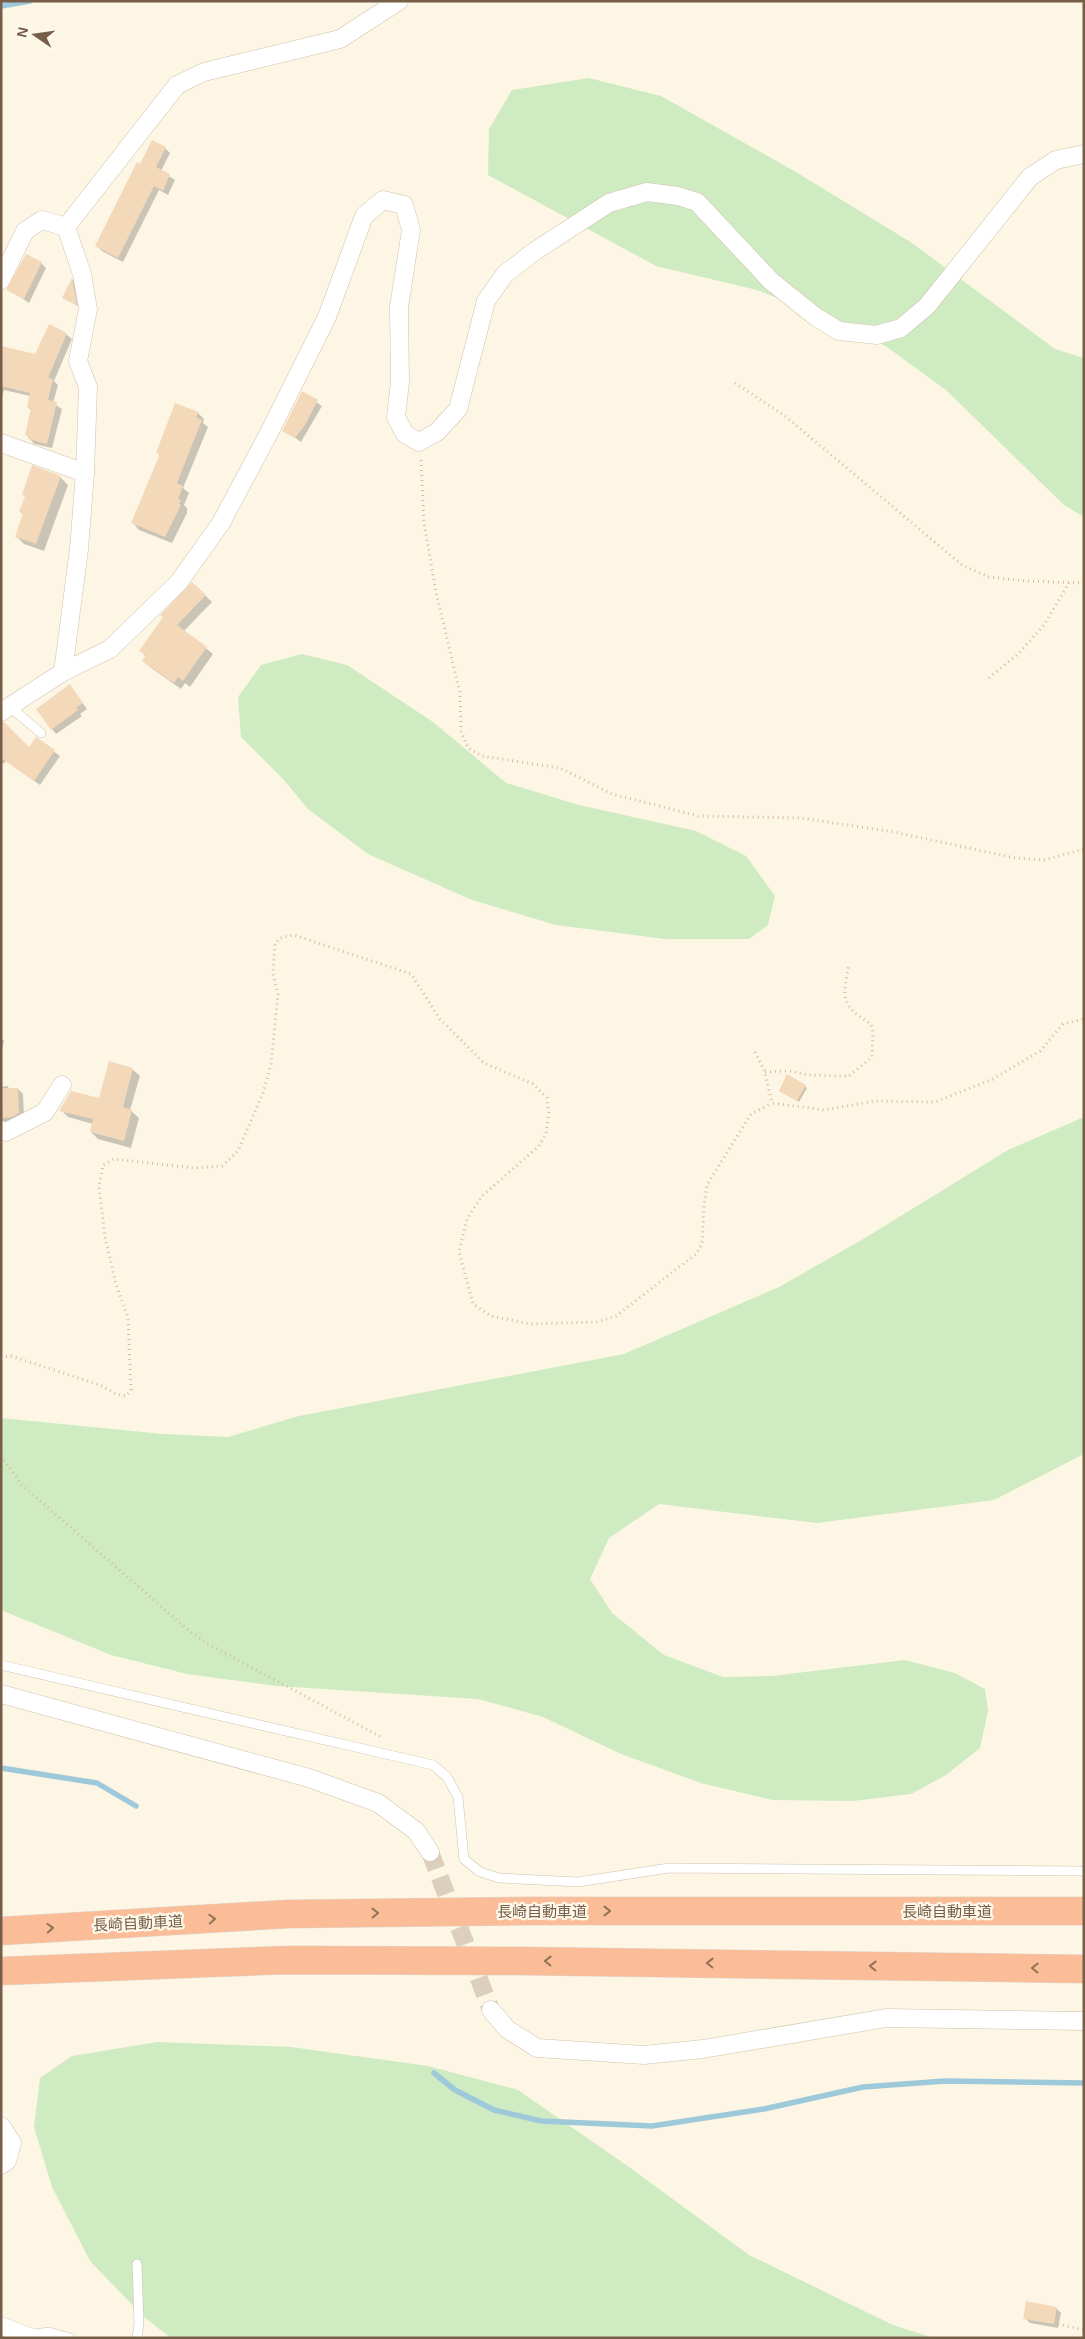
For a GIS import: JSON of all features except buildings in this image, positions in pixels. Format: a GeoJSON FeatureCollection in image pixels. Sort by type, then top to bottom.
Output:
{"type":"FeatureCollection","features":[{"type":"Feature","properties":{"kind":"highway","name":"長崎自動車道"},"geometry":{"type":"LineString","coordinates":[[1,1931],[288,1914],[524,1911],[1084,1911]]}},
{"type":"Feature","properties":{"kind":"highway"},"geometry":{"type":"LineString","coordinates":[[1,1971],[289,1960],[522,1960],[1084,1969]]}},
{"type":"Feature","properties":{"kind":"street"},"geometry":{"type":"LineString","coordinates":[[66,227],[177,85],[204,72],[340,39],[399,1]]}},
{"type":"Feature","properties":{"kind":"street"},"geometry":{"type":"LineString","coordinates":[[6,709],[63,672],[110,649],[179,582],[221,523],[327,317],[364,216],[383,200],[404,205],[412,230],[399,307],[400,382],[396,417],[405,434],[419,442],[437,432],[458,409],[486,301],[504,274],[535,250],[609,204],[647,192],[678,196],[697,202],[771,281],[816,317],[839,331],[877,335],[901,328],[927,306],[1030,177],[1056,160],[1084,154]]}},
{"type":"Feature","properties":{"kind":"street"},"geometry":{"type":"LineString","coordinates":[[1,280],[25,231],[42,220],[66,227]]}},
{"type":"Feature","properties":{"kind":"street"},"geometry":{"type":"LineString","coordinates":[[63,672],[79,549],[88,387],[78,361],[88,309],[82,274],[66,227]]}},
{"type":"Feature","properties":{"kind":"street"},"geometry":{"type":"LineString","coordinates":[[2,446],[84,473]]}},
{"type":"Feature","properties":{"kind":"street"},"geometry":{"type":"LineString","coordinates":[[1,1130],[6,1132],[45,1112],[62,1085]]}},
{"type":"Feature","properties":{"kind":"street"},"geometry":{"type":"LineString","coordinates":[[1,1694],[309,1778],[378,1803],[416,1831],[430,1852]]}},
{"type":"Feature","properties":{"kind":"street"},"geometry":{"type":"LineString","coordinates":[[491,2010],[507,2029],[537,2048],[644,2055],[703,2049],[886,2018],[1084,2021]]}},
{"type":"Feature","properties":{"kind":"street"},"geometry":{"type":"LineString","coordinates":[[1,2126],[12,2143],[7,2161],[1,2165]]}},
{"type":"Feature","properties":{"kind":"street"},"geometry":{"type":"LineString","coordinates":[[1,2326],[30,2336]]}},
{"type":"Feature","properties":{"kind":"lane"},"geometry":{"type":"LineString","coordinates":[[6,709],[41,733]]}},
{"type":"Feature","properties":{"kind":"lane"},"geometry":{"type":"LineString","coordinates":[[1,1666],[433,1765],[446,1777],[458,1797],[464,1859],[480,1872],[499,1878],[578,1882],[669,1868],[1084,1871]]}},
{"type":"Feature","properties":{"kind":"lane"},"geometry":{"type":"LineString","coordinates":[[137,2264],[138,2338]]}},
{"type":"Feature","properties":{"kind":"lane"},"geometry":{"type":"LineString","coordinates":[[30,2336],[49,2332],[70,2338]]}},
{"type":"Feature","properties":{"kind":"path"},"geometry":{"type":"LineString","coordinates":[[735,383],[785,416],[962,564],[989,577],[1084,583]]}},
{"type":"Feature","properties":{"kind":"path"},"geometry":{"type":"LineString","coordinates":[[419,442],[424,523],[436,592],[460,693],[461,731],[468,748],[482,756],[560,768],[612,794],[698,816],[800,818],[894,832],[1015,858],[1045,860],[1084,849]]}},
{"type":"Feature","properties":{"kind":"path"},"geometry":{"type":"LineString","coordinates":[[989,678],[1018,654],[1044,625],[1069,583]]}},
{"type":"Feature","properties":{"kind":"path"},"geometry":{"type":"LineString","coordinates":[[1,1357],[11,1356],[100,1385],[116,1394],[126,1396],[131,1390],[128,1318],[116,1284],[105,1237],[99,1186],[104,1165],[114,1158],[194,1168],[222,1166],[238,1151],[263,1093],[271,1064],[278,994],[273,974],[273,956],[275,944],[280,938],[294,935],[411,974],[440,1019],[484,1063],[533,1084],[547,1098],[549,1112],[546,1134],[539,1146],[482,1196],[467,1219],[459,1252],[464,1278],[473,1304],[491,1316],[530,1324],[597,1322],[616,1316],[696,1254],[702,1244],[704,1206],[708,1185],[751,1114],[772,1103],[824,1110],[875,1101],[935,1102],[994,1079],[1040,1051],[1063,1024],[1084,1019]]}},
{"type":"Feature","properties":{"kind":"path"},"geometry":{"type":"LineString","coordinates":[[765,1072],[789,1071],[809,1075],[849,1076],[872,1056],[873,1032],[871,1024],[853,1013],[844,989],[849,965]]}},
{"type":"Feature","properties":{"kind":"path"},"geometry":{"type":"LineString","coordinates":[[755,1052],[765,1072],[772,1103]]}},
{"type":"Feature","properties":{"kind":"path"},"geometry":{"type":"LineString","coordinates":[[1,1456],[22,1485],[187,1629],[208,1644],[390,1742]]}},
{"type":"Feature","properties":{"kind":"path"},"geometry":{"type":"LineString","coordinates":[[1058,2324],[1084,2330]]}},
{"type":"Feature","properties":{"kind":"green space"},"geometry":{"type":"Polygon","coordinates":[[[589,78],[661,96],[796,172],[912,243],[1055,349],[1084,358],[1084,517],[1064,505],[946,390],[887,347],[823,316],[757,290],[656,266],[488,175],[489,129],[512,90],[589,78]]]}},
{"type":"Feature","properties":{"kind":"green space"},"geometry":{"type":"Polygon","coordinates":[[[302,654],[347,665],[433,722],[506,783],[579,805],[696,831],[746,856],[775,896],[768,925],[749,939],[665,939],[556,925],[472,900],[368,854],[308,809],[284,780],[241,737],[238,697],[261,665],[302,654]]]}},
{"type":"Feature","properties":{"kind":"green space"},"geometry":{"type":"Polygon","coordinates":[[[1084,1117],[1084,1454],[994,1500],[817,1523],[659,1504],[609,1538],[590,1579],[612,1613],[664,1655],[723,1677],[772,1676],[905,1660],[955,1673],[985,1689],[988,1711],[980,1748],[946,1775],[911,1794],[853,1801],[772,1800],[701,1783],[621,1754],[543,1717],[478,1699],[277,1686],[187,1674],[111,1655],[1,1610],[1,1418],[163,1434],[228,1437],[299,1416],[624,1354],[779,1287],[865,1238],[1008,1150],[1084,1117]]]}},
{"type":"Feature","properties":{"kind":"green space"},"geometry":{"type":"Polygon","coordinates":[[[157,2042],[291,2047],[428,2066],[518,2090],[629,2167],[749,2255],[893,2325],[934,2338],[171,2338],[144,2317],[90,2261],[52,2187],[34,2127],[40,2078],[72,2056],[157,2042]]]}},
{"type":"Feature","properties":{"kind":"waterway"},"geometry":{"type":"LineString","coordinates":[[1,6],[30,1]]}},
{"type":"Feature","properties":{"kind":"waterway"},"geometry":{"type":"LineString","coordinates":[[1,1768],[97,1783],[136,1806]]}},
{"type":"Feature","properties":{"kind":"waterway"},"geometry":{"type":"LineString","coordinates":[[434,2073],[455,2090],[494,2110],[541,2121],[652,2126],[764,2109],[863,2087],[945,2081],[1084,2083]]}},
{"type":"Feature","properties":{"kind":"tunnel"},"geometry":{"type":"LineString","coordinates":[[430,1852],[491,2010]]}}]}
